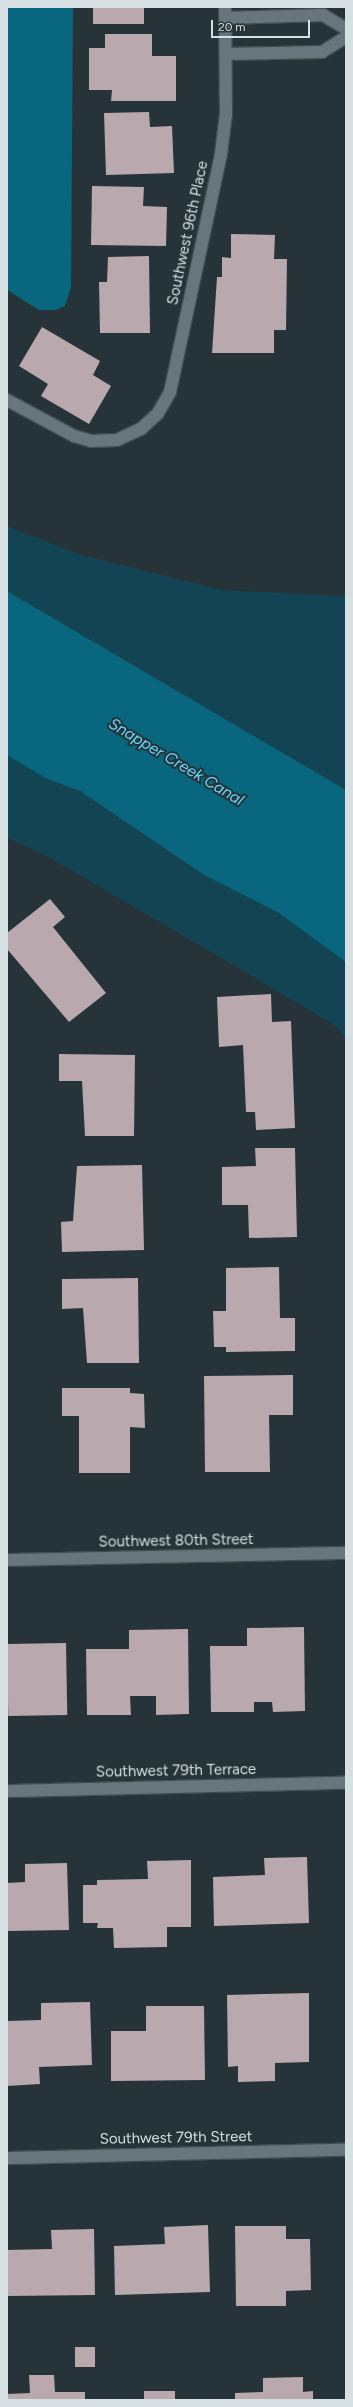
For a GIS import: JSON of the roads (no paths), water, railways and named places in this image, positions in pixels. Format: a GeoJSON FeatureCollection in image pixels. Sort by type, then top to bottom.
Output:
{"type":"FeatureCollection","features":[{"type":"Feature","properties":{"kind":"street"},"geometry":{"type":"LineString","coordinates":[[225,13],[323,15],[346,29]]}},
{"type":"Feature","properties":{"kind":"street","name":"Southwest 96th Place"},"geometry":{"type":"LineString","coordinates":[[7,400],[74,436],[92,441],[117,440],[141,429],[158,413],[170,392],[221,154],[226,116],[227,54],[225,13]]}},
{"type":"Feature","properties":{"kind":"street"},"geometry":{"type":"LineString","coordinates":[[227,54],[322,52],[346,37]]}},
{"type":"Feature","properties":{"kind":"street","name":"Southwest 80th Street"},"geometry":{"type":"LineString","coordinates":[[7,1560],[346,1553]]}},
{"type":"Feature","properties":{"kind":"street","name":"Southwest 79th Terrace"},"geometry":{"type":"LineString","coordinates":[[7,1791],[346,1783]]}},
{"type":"Feature","properties":{"kind":"street","name":"Southwest 79th Street"},"geometry":{"type":"LineString","coordinates":[[7,2158],[346,2150]]}},
{"type":"Feature","properties":{"kind":"water"},"geometry":{"type":"Polygon","coordinates":[[[7,7],[73,7],[71,287],[65,306],[56,310],[39,310],[7,290],[7,7]]]}},
{"type":"Feature","properties":{"kind":"water","name":"Snapper Creek Canal"},"geometry":{"type":"Polygon","coordinates":[[[7,591],[346,790],[346,962],[279,913],[204,875],[80,791],[45,778],[7,755],[7,591]]]}}]}
